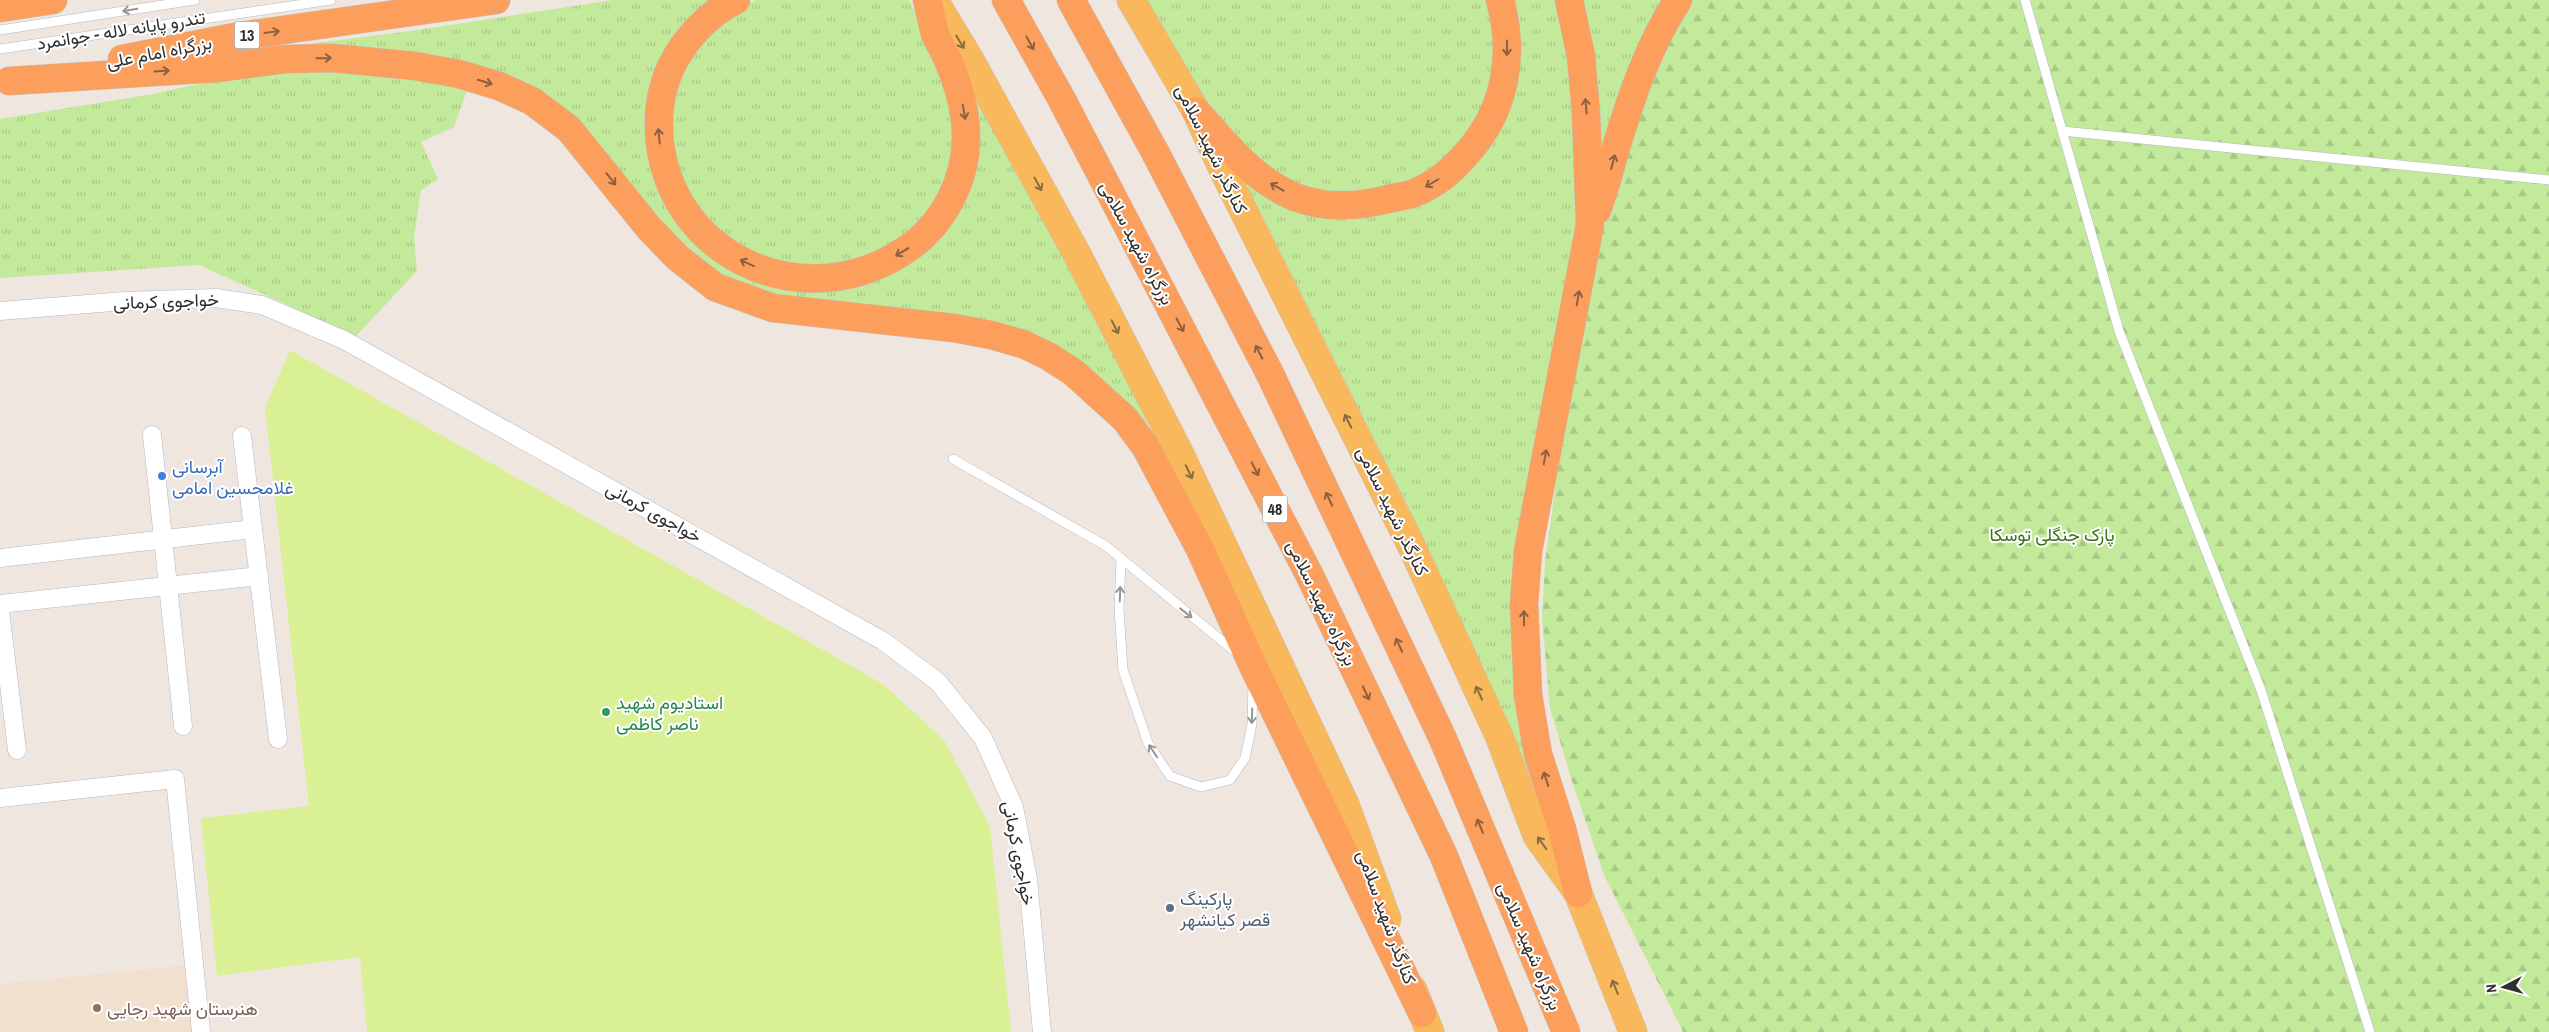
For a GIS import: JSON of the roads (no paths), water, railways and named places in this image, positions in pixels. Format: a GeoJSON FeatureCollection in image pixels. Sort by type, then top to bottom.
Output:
{"type":"FeatureCollection","features":[{"type":"Feature","properties":{"kind":"highway"},"geometry":{"type":"LineString","coordinates":[[0,8],[53,0]]}},
{"type":"Feature","properties":{"kind":"highway","name":"بزرگراه امام علی"},"geometry":{"type":"LineString","coordinates":[[4,81],[240,36],[496,0]]}},
{"type":"Feature","properties":{"kind":"highway"},"geometry":{"type":"LineString","coordinates":[[736,0],[722,7],[702,24],[674,59],[664,82],[660,105],[658,130],[662,155],[667,174],[684,209],[710,240],[741,261],[758,268],[784,277],[808,279],[836,278],[863,270],[902,253],[920,240],[937,222],[949,202],[962,170],[966,140],[965,120],[955,78],[936,35],[927,0]]}},
{"type":"Feature","properties":{"kind":"highway","name":"بزرگراه شهید سلامی"},"geometry":{"type":"LineString","coordinates":[[1006,0],[1061,98],[1310,576],[1443,854],[1514,1032]]}},
{"type":"Feature","properties":{"kind":"highway","name":"بزرگراه شهید سلامی"},"geometry":{"type":"LineString","coordinates":[[1071,0],[1155,152],[1270,374],[1444,739],[1566,1032]]}},
{"type":"Feature","properties":{"kind":"highway"},"geometry":{"type":"LineString","coordinates":[[1196,111],[1248,168],[1277,188],[1296,197],[1320,204],[1344,207],[1370,204],[1414,192],[1457,165],[1483,135],[1500,99],[1506,73],[1508,47],[1505,20],[1500,0]]}},
{"type":"Feature","properties":{"kind":"highway"},"geometry":{"type":"LineString","coordinates":[[1569,0],[1581,56],[1586,113],[1590,225]]}},
{"type":"Feature","properties":{"kind":"highway"},"geometry":{"type":"LineString","coordinates":[[1578,893],[1562,829],[1538,754],[1528,695],[1524,604],[1528,551],[1590,225],[1606,187],[1624,122],[1645,63],[1678,0]]}},
{"type":"Feature","properties":{"kind":"highway"},"geometry":{"type":"LineString","coordinates":[[4,81],[218,68],[286,60],[332,58],[414,66],[459,74],[499,86],[532,101],[568,128],[649,228],[677,257],[715,287],[773,308],[954,328],[990,335],[1023,344],[1073,372],[1125,419],[1144,446],[1200,550],[1254,668],[1426,1022]]}},
{"type":"Feature","properties":{"kind":"main road","name":"کنارگذر شهید سلامی"},"geometry":{"type":"LineString","coordinates":[[934,0],[969,58],[1078,256],[1184,462],[1345,804],[1426,1022]]}},
{"type":"Feature","properties":{"kind":"main road","name":"کنارگذر شهید سلامی"},"geometry":{"type":"LineString","coordinates":[[1131,0],[1196,111],[1224,172],[1412,547],[1499,736],[1537,836],[1578,893],[1633,1032]]}},
{"type":"Feature","properties":{"kind":"street","name":"خواجوی کرمانی"},"geometry":{"type":"LineString","coordinates":[[0,311],[125,301],[216,298],[262,305],[344,340],[883,641],[938,682],[983,738],[1014,807],[1028,879],[1042,1032]]}},
{"type":"Feature","properties":{"kind":"street"},"geometry":{"type":"LineString","coordinates":[[152,436],[183,726]]}},
{"type":"Feature","properties":{"kind":"street"},"geometry":{"type":"LineString","coordinates":[[242,436],[278,738]]}},
{"type":"Feature","properties":{"kind":"street"},"geometry":{"type":"LineString","coordinates":[[0,558],[253,529]]}},
{"type":"Feature","properties":{"kind":"street"},"geometry":{"type":"LineString","coordinates":[[0,604],[259,576]]}},
{"type":"Feature","properties":{"kind":"street"},"geometry":{"type":"LineString","coordinates":[[0,610],[17,750]]}},
{"type":"Feature","properties":{"kind":"street"},"geometry":{"type":"LineString","coordinates":[[0,798],[175,779],[200,1032]]}},
{"type":"Feature","properties":{"kind":"lane"},"geometry":{"type":"LineString","coordinates":[[0,30],[195,0]]}},
{"type":"Feature","properties":{"kind":"lane","name":"تندرو پایانه لاله - جوانمرد"},"geometry":{"type":"LineString","coordinates":[[0,48],[331,0]]}},
{"type":"Feature","properties":{"kind":"lane"},"geometry":{"type":"LineString","coordinates":[[2025,0],[2119,331],[2261,690],[2370,1032]]}},
{"type":"Feature","properties":{"kind":"lane"},"geometry":{"type":"LineString","coordinates":[[2062,131],[2549,180]]}},
{"type":"Feature","properties":{"kind":"lane"},"geometry":{"type":"LineString","coordinates":[[953,459],[1106,546],[1254,668],[1252,724],[1245,758],[1230,780],[1201,787],[1170,776],[1148,743],[1123,670],[1119,609],[1121,560]]}},
{"type":"Feature","properties":{"kind":"place","name":"آبرسانی غلامحسین امامی"},"geometry":{"type":"Point","coordinates":[162,476]}},
{"type":"Feature","properties":{"kind":"place","name":"استادیوم شهید ناصر کاظمی"},"geometry":{"type":"Point","coordinates":[606,712]}},
{"type":"Feature","properties":{"kind":"place","name":"پارکینگ قصر کیانشهر"},"geometry":{"type":"Point","coordinates":[1170,908]}},
{"type":"Feature","properties":{"kind":"place","name":"هنرستان شهید رجایی"},"geometry":{"type":"Point","coordinates":[97,1008]}},
{"type":"Feature","properties":{"kind":"park label","name":"پارک جنگلی توسکا"},"geometry":{"type":"Point","coordinates":[2052,534]}}]}
